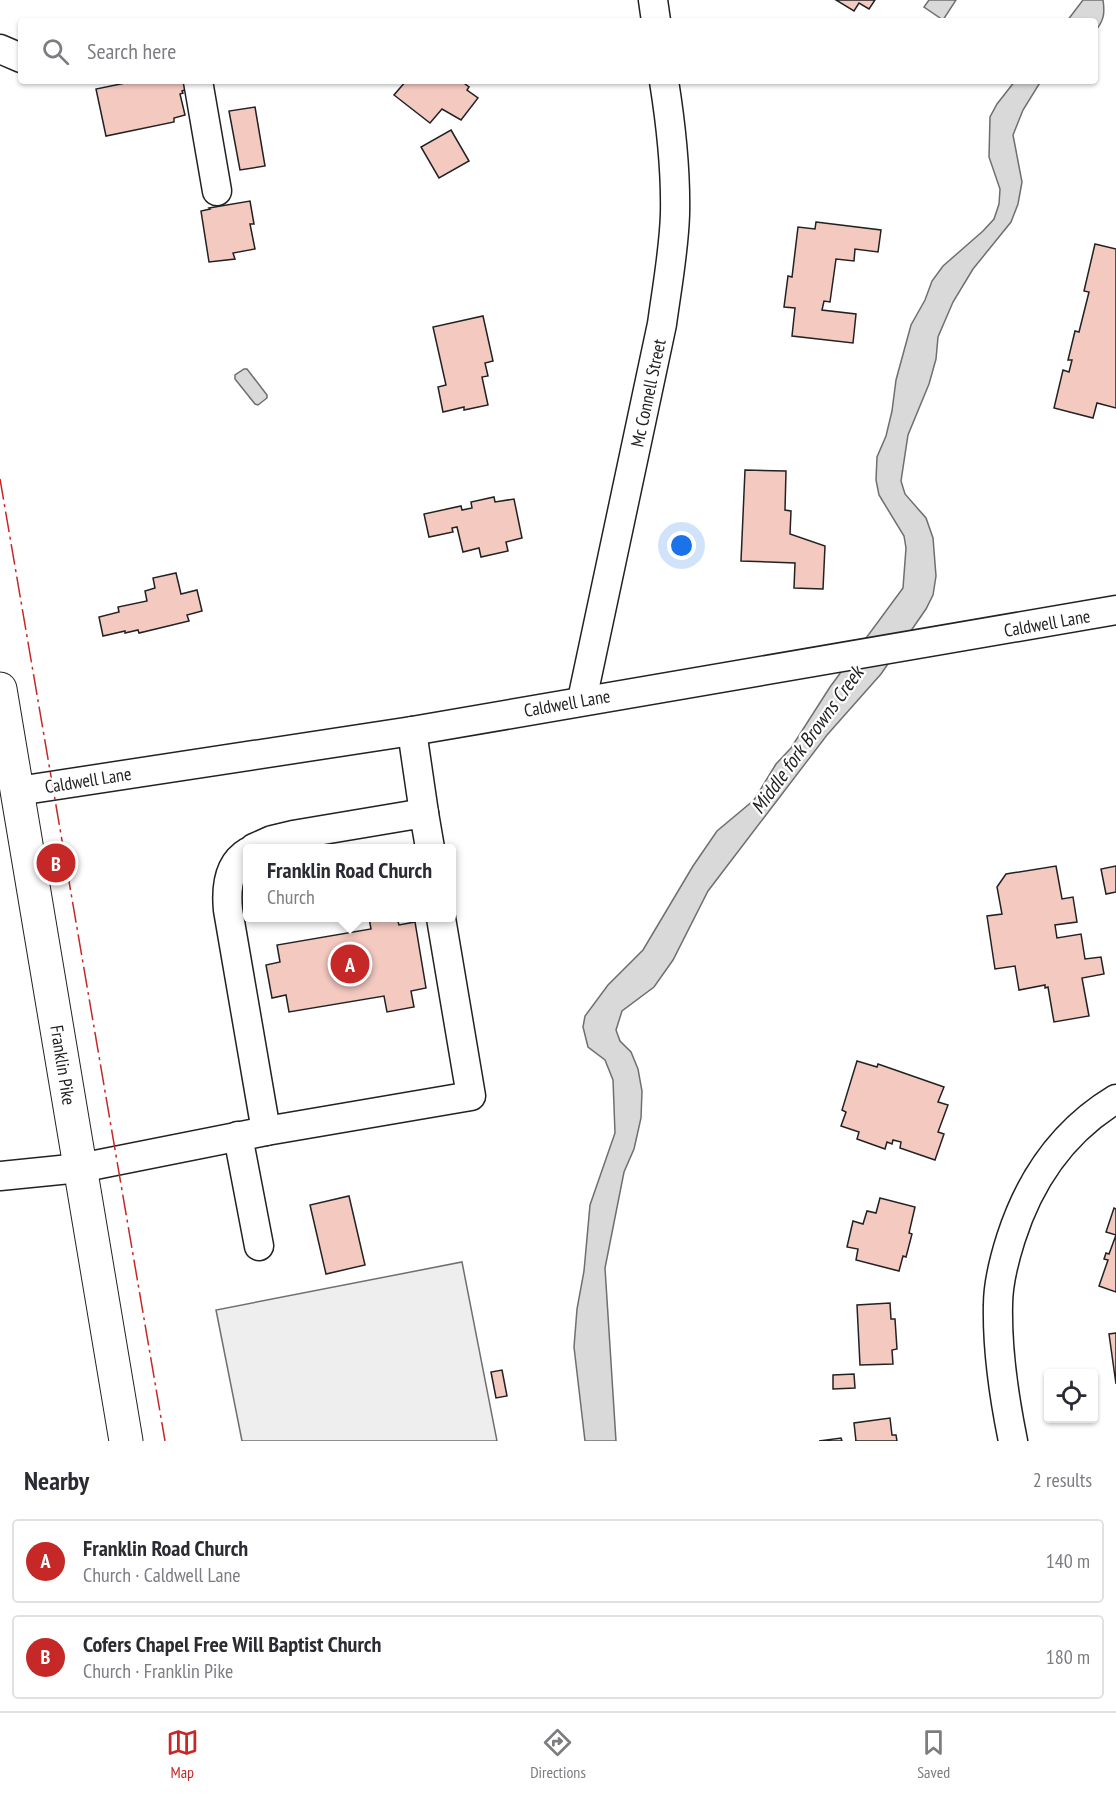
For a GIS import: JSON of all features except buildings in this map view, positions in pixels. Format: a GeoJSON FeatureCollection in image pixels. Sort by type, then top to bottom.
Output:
{"type":"FeatureCollection","features":[{"type":"Feature","properties":{"kind":"main road","name":"Franklin Pike"},"geometry":{"type":"LineString","coordinates":[[0,689],[126,1441]]}},
{"type":"Feature","properties":{"kind":"street"},"geometry":{"type":"LineString","coordinates":[[653,0],[656,18]]}},
{"type":"Feature","properties":{"kind":"street"},"geometry":{"type":"LineString","coordinates":[[0,49],[18,57]]}},
{"type":"Feature","properties":{"kind":"street"},"geometry":{"type":"LineString","coordinates":[[199,84],[217,190]]}},
{"type":"Feature","properties":{"kind":"street","name":"Mc Connell Street"},"geometry":{"type":"LineString","coordinates":[[582,700],[662,324],[669,274],[675,214],[673,142],[664,84]]}},
{"type":"Feature","properties":{"kind":"street","name":"Caldwell Lane"},"geometry":{"type":"LineString","coordinates":[[18,791],[412,731],[1116,610]]}},
{"type":"Feature","properties":{"kind":"street"},"geometry":{"type":"LineString","coordinates":[[412,731],[429,844]]}},
{"type":"Feature","properties":{"kind":"street"},"geometry":{"type":"LineString","coordinates":[[264,844],[293,835],[424,813]]}},
{"type":"Feature","properties":{"kind":"street"},"geometry":{"type":"LineString","coordinates":[[243,857],[235,864],[228,886],[227,903],[266,1131]]}},
{"type":"Feature","properties":{"kind":"street"},"geometry":{"type":"LineString","coordinates":[[0,1176],[80,1168],[238,1136],[471,1096],[442,922]]}},
{"type":"Feature","properties":{"kind":"street"},"geometry":{"type":"LineString","coordinates":[[1013,1441],[1000,1352],[998,1304],[1003,1264],[1028,1195],[1043,1168],[1074,1130],[1116,1099]]}},
{"type":"Feature","properties":{"kind":"street"},"geometry":{"type":"LineString","coordinates":[[238,1136],[259,1246]]}},
{"type":"Feature","properties":{"kind":"shaded area"},"geometry":{"type":"Polygon","coordinates":[[[462,1262],[497,1441],[242,1441],[216,1310],[462,1262]]]}},
{"type":"Feature","properties":{"kind":"water"},"geometry":{"type":"Polygon","coordinates":[[[929,0],[956,0],[944,18],[940,18],[924,7],[929,0]]]}},
{"type":"Feature","properties":{"kind":"water"},"geometry":{"type":"Polygon","coordinates":[[[1083,0],[1103,0],[1103,17],[1098,27],[1098,18],[1069,18],[1083,0]]]}},
{"type":"Feature","properties":{"kind":"water","name":"Middle fork Browns Creek"},"geometry":{"type":"Polygon","coordinates":[[[1013,84],[1039,84],[1023,110],[1013,135],[1022,182],[1018,204],[1011,222],[973,269],[953,302],[938,337],[936,359],[929,384],[908,435],[901,481],[905,494],[926,518],[933,538],[936,576],[933,595],[926,609],[881,674],[827,735],[708,891],[673,960],[654,987],[622,1011],[616,1030],[620,1041],[631,1052],[638,1069],[642,1091],[641,1118],[634,1149],[624,1172],[605,1268],[616,1441],[585,1441],[574,1347],[577,1309],[584,1271],[590,1205],[615,1133],[613,1080],[605,1060],[588,1047],[583,1027],[585,1016],[608,985],[643,950],[693,866],[717,831],[754,800],[776,764],[791,748],[830,687],[903,588],[906,548],[904,536],[879,495],[876,480],[877,457],[886,436],[896,380],[911,325],[925,300],[932,281],[943,266],[994,219],[999,204],[1000,189],[989,157],[990,117],[1013,84]]]}},
{"type":"Feature","properties":{"kind":"water"},"geometry":{"type":"Polygon","coordinates":[[[247,369],[267,395],[267,398],[258,405],[235,379],[235,375],[247,369]]]}},
{"type":"Feature","properties":{"kind":"power"},"geometry":{"type":"LineString","coordinates":[[0,479],[165,1441]]}},
{"type":"Feature","properties":{"kind":"place","name":"Cofers Chapel Free Will Baptist Church"},"geometry":{"type":"Point","coordinates":[56,863]}},
{"type":"Feature","properties":{"kind":"place","name":"Franklin Road Church"},"geometry":{"type":"Point","coordinates":[350,964]}}]}
